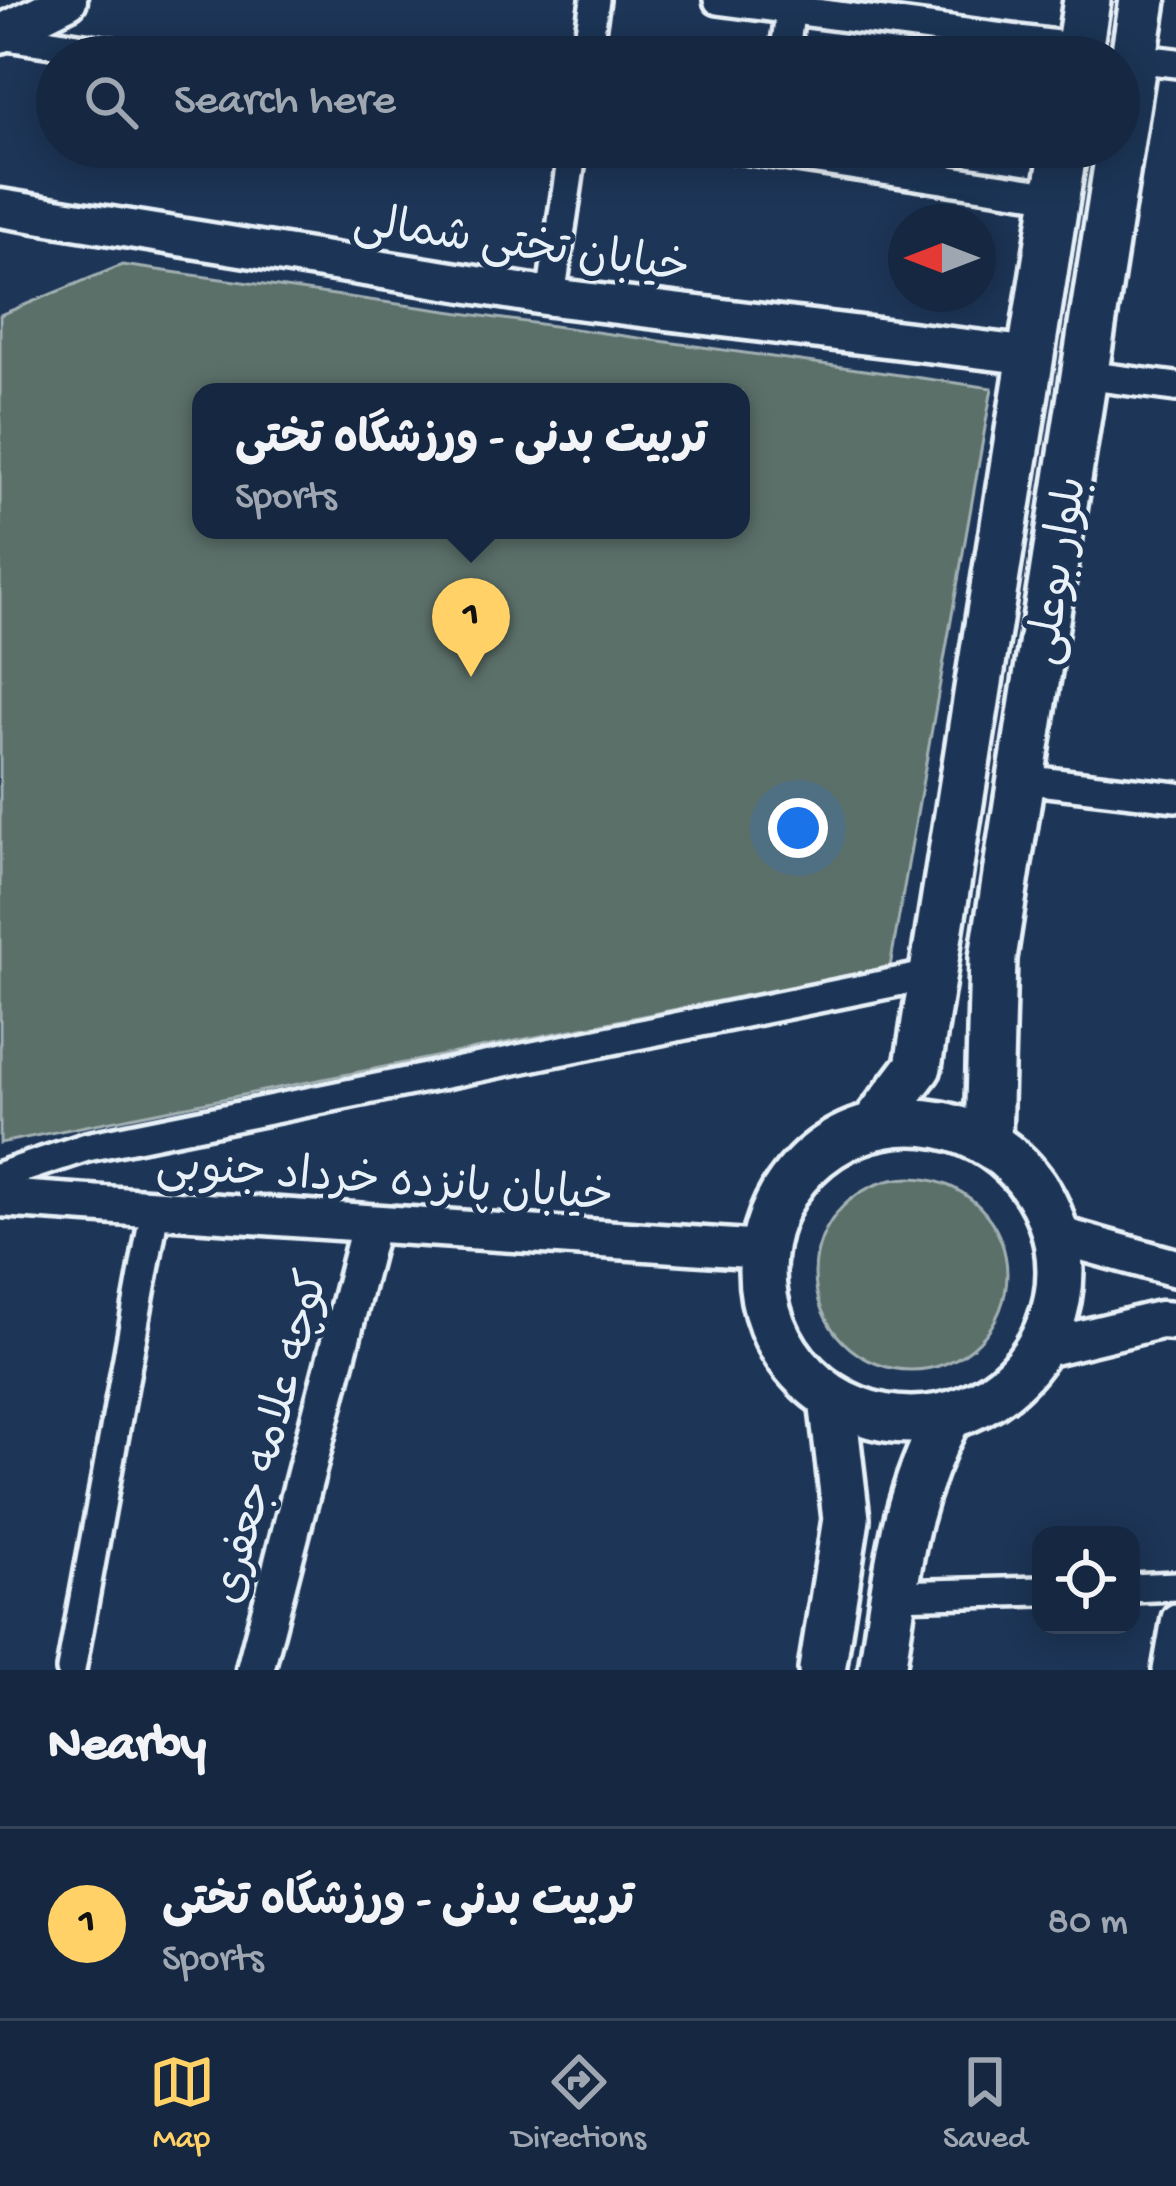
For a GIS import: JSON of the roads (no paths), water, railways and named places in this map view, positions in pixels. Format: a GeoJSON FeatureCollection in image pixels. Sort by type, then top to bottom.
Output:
{"type":"FeatureCollection","features":[{"type":"Feature","properties":{"kind":"main road"},"geometry":{"type":"LineString","coordinates":[[1082,36],[1087,0]]}},
{"type":"Feature","properties":{"kind":"main road","name":"بلوار بوعلی"},"geometry":{"type":"LineString","coordinates":[[1140,127],[1155,60],[1143,0]]}},
{"type":"Feature","properties":{"kind":"main road","name":"بلوار بوعلی"},"geometry":{"type":"LineString","coordinates":[[874,1125],[918,1067],[1061,168]]}},
{"type":"Feature","properties":{"kind":"main road","name":"بلوار بوعلی"},"geometry":{"type":"LineString","coordinates":[[988,1141],[993,958],[1084,375],[1131,168]]}},
{"type":"Feature","properties":{"kind":"main road"},"geometry":{"type":"LineString","coordinates":[[938,958],[984,972],[993,958]]}},
{"type":"Feature","properties":{"kind":"main road"},"geometry":{"type":"LineString","coordinates":[[932,1123],[988,1141],[1031,1182],[1057,1234],[1061,1274],[1055,1313],[1040,1348],[1016,1379],[984,1403],[948,1418],[888,1419],[832,1399],[799,1371],[776,1335],[763,1294],[763,1250],[775,1208],[799,1171],[833,1142],[874,1125],[932,1123]]}},
{"type":"Feature","properties":{"kind":"main road"},"geometry":{"type":"LineString","coordinates":[[822,1670],[846,1519],[832,1399]]}},
{"type":"Feature","properties":{"kind":"main road"},"geometry":{"type":"LineString","coordinates":[[881,1670],[906,1516],[918,1473],[948,1418]]}},
{"type":"Feature","properties":{"kind":"main road"},"geometry":{"type":"LineString","coordinates":[[846,1519],[859,1500],[874,1491],[888,1492],[906,1516]]}},
{"type":"Feature","properties":{"kind":"street"},"geometry":{"type":"LineString","coordinates":[[0,34],[68,0]]}},
{"type":"Feature","properties":{"kind":"street"},"geometry":{"type":"LineString","coordinates":[[589,36],[595,0]]}},
{"type":"Feature","properties":{"kind":"street"},"geometry":{"type":"LineString","coordinates":[[718,0],[791,5],[977,36]]}},
{"type":"Feature","properties":{"kind":"street"},"geometry":{"type":"LineString","coordinates":[[787,36],[791,5]]}},
{"type":"Feature","properties":{"kind":"street"},"geometry":{"type":"LineString","coordinates":[[0,34],[36,40]]}},
{"type":"Feature","properties":{"kind":"street"},"geometry":{"type":"LineString","coordinates":[[551,297],[570,168]]}},
{"type":"Feature","properties":{"kind":"street"},"geometry":{"type":"LineString","coordinates":[[882,168],[1056,196]]}},
{"type":"Feature","properties":{"kind":"street","name":"خیابان تختی شمالی"},"geometry":{"type":"LineString","coordinates":[[0,208],[551,297],[1032,356]]}},
{"type":"Feature","properties":{"kind":"street"},"geometry":{"type":"LineString","coordinates":[[1084,375],[1176,387]]}},
{"type":"Feature","properties":{"kind":"street"},"geometry":{"type":"LineString","coordinates":[[1021,779],[1176,797]]}},
{"type":"Feature","properties":{"kind":"street"},"geometry":{"type":"LineString","coordinates":[[0,1176],[87,1147],[938,958]]}},
{"type":"Feature","properties":{"kind":"street","name":"خیابان پانزده خرداد جنوبی"},"geometry":{"type":"LineString","coordinates":[[0,1198],[763,1250]]}},
{"type":"Feature","properties":{"kind":"street"},"geometry":{"type":"LineString","coordinates":[[71,1670],[155,1210]]}},
{"type":"Feature","properties":{"kind":"street","name":"کوچه علامه جعفری"},"geometry":{"type":"LineString","coordinates":[[256,1670],[370,1226]]}},
{"type":"Feature","properties":{"kind":"street"},"geometry":{"type":"LineString","coordinates":[[1057,1234],[1176,1268]]}},
{"type":"Feature","properties":{"kind":"street"},"geometry":{"type":"LineString","coordinates":[[1040,1348],[1160,1320],[1176,1322]]}},
{"type":"Feature","properties":{"kind":"street"},"geometry":{"type":"LineString","coordinates":[[1140,1588],[1176,1586]]}},
{"type":"Feature","properties":{"kind":"street"},"geometry":{"type":"LineString","coordinates":[[894,1595],[1032,1591]]}},
{"type":"Feature","properties":{"kind":"street"},"geometry":{"type":"LineString","coordinates":[[1167,1670],[1176,1618]]}},
{"type":"Feature","properties":{"kind":"place","name":"تربیت بدنی - ورزشگاه تختی"},"geometry":{"type":"Point","coordinates":[471,677]}}]}
